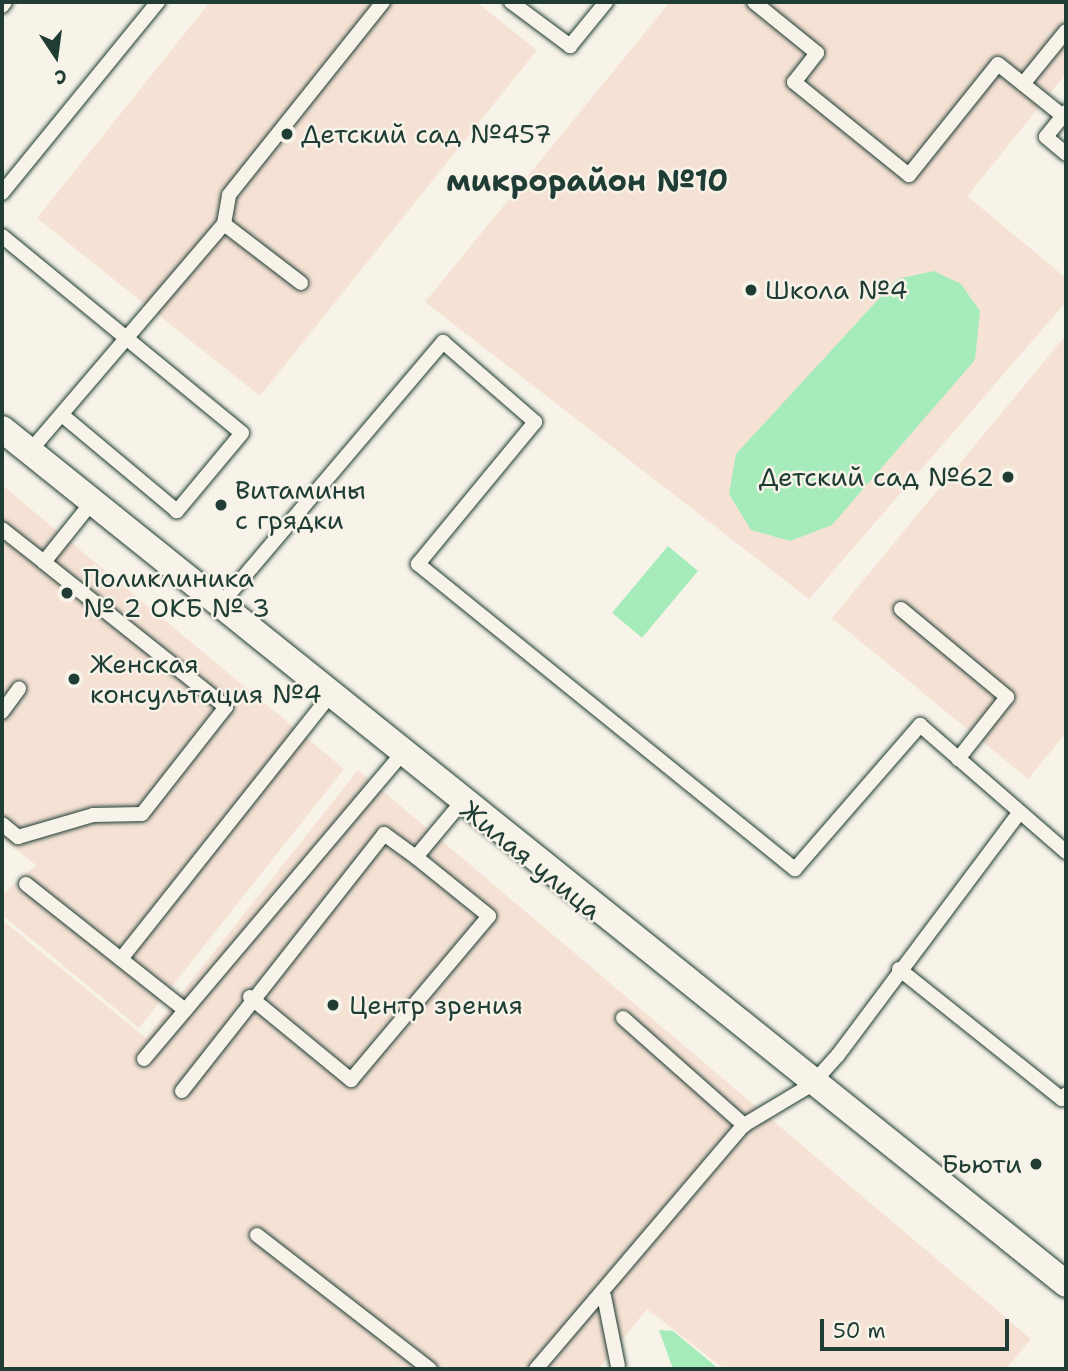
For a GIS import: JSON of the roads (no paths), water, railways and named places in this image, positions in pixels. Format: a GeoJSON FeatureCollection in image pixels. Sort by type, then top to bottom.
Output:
{"type":"FeatureCollection","features":[{"type":"Feature","properties":{"kind":"street","name":"Жилая улица"},"geometry":{"type":"LineString","coordinates":[[2,429],[329,697],[811,1085],[1066,1282]]}},
{"type":"Feature","properties":{"kind":"lane"},"geometry":{"type":"LineString","coordinates":[[2,6],[5,2]]}},
{"type":"Feature","properties":{"kind":"lane"},"geometry":{"type":"LineString","coordinates":[[2,193],[159,2]]}},
{"type":"Feature","properties":{"kind":"lane"},"geometry":{"type":"LineString","coordinates":[[30,451],[224,224],[229,195],[383,2]]}},
{"type":"Feature","properties":{"kind":"lane"},"geometry":{"type":"LineString","coordinates":[[511,2],[570,46],[606,2]]}},
{"type":"Feature","properties":{"kind":"lane"},"geometry":{"type":"LineString","coordinates":[[754,2],[817,53],[794,82],[909,175],[998,64],[1065,114],[1046,137],[1066,154]]}},
{"type":"Feature","properties":{"kind":"lane"},"geometry":{"type":"LineString","coordinates":[[1023,84],[1066,31]]}},
{"type":"Feature","properties":{"kind":"lane"},"geometry":{"type":"LineString","coordinates":[[224,224],[301,283]]}},
{"type":"Feature","properties":{"kind":"lane"},"geometry":{"type":"LineString","coordinates":[[2,236],[242,433],[177,511],[62,415]]}},
{"type":"Feature","properties":{"kind":"lane"},"geometry":{"type":"LineString","coordinates":[[220,605],[443,342],[535,422],[418,564],[795,869],[920,725],[1018,814],[1066,852]]}},
{"type":"Feature","properties":{"kind":"lane"},"geometry":{"type":"LineString","coordinates":[[44,562],[92,502]]}},
{"type":"Feature","properties":{"kind":"lane"},"geometry":{"type":"LineString","coordinates":[[2,529],[226,707],[142,814],[93,815],[18,837],[2,824]]}},
{"type":"Feature","properties":{"kind":"lane"},"geometry":{"type":"LineString","coordinates":[[901,609],[1007,697],[958,759]]}},
{"type":"Feature","properties":{"kind":"lane"},"geometry":{"type":"LineString","coordinates":[[2,712],[19,689]]}},
{"type":"Feature","properties":{"kind":"lane"},"geometry":{"type":"LineString","coordinates":[[121,959],[329,697]]}},
{"type":"Feature","properties":{"kind":"lane"},"geometry":{"type":"LineString","coordinates":[[144,1059],[401,755]]}},
{"type":"Feature","properties":{"kind":"lane"},"geometry":{"type":"LineString","coordinates":[[416,857],[461,803]]}},
{"type":"Feature","properties":{"kind":"lane"},"geometry":{"type":"LineString","coordinates":[[537,1369],[604,1296],[744,1125],[811,1085],[1018,814]]}},
{"type":"Feature","properties":{"kind":"lane"},"geometry":{"type":"LineString","coordinates":[[182,1090],[250,996],[384,834],[489,916],[351,1080],[250,996]]}},
{"type":"Feature","properties":{"kind":"lane"},"geometry":{"type":"LineString","coordinates":[[26,884],[185,1010]]}},
{"type":"Feature","properties":{"kind":"lane"},"geometry":{"type":"LineString","coordinates":[[899,969],[1062,1099],[1066,1094]]}},
{"type":"Feature","properties":{"kind":"lane"},"geometry":{"type":"LineString","coordinates":[[623,1018],[744,1125]]}},
{"type":"Feature","properties":{"kind":"lane"},"geometry":{"type":"LineString","coordinates":[[257,1236],[430,1369]]}},
{"type":"Feature","properties":{"kind":"lane"},"geometry":{"type":"LineString","coordinates":[[604,1296],[619,1368]]}},
{"type":"Feature","properties":{"kind":"place","name":"Детский сад №457"},"geometry":{"type":"Point","coordinates":[287,134]}},
{"type":"Feature","properties":{"kind":"place","name":"Школа №4"},"geometry":{"type":"Point","coordinates":[751,290]}},
{"type":"Feature","properties":{"kind":"place","name":"Детский сад №62"},"geometry":{"type":"Point","coordinates":[1008,477]}},
{"type":"Feature","properties":{"kind":"place","name":"Витамины с грядки"},"geometry":{"type":"Point","coordinates":[221,505]}},
{"type":"Feature","properties":{"kind":"place","name":"Поликлиника № 2 ОКБ № 3"},"geometry":{"type":"Point","coordinates":[67,593]}},
{"type":"Feature","properties":{"kind":"place","name":"Женская консультация №4"},"geometry":{"type":"Point","coordinates":[74,679]}},
{"type":"Feature","properties":{"kind":"place","name":"Центр зрения"},"geometry":{"type":"Point","coordinates":[333,1005]}},
{"type":"Feature","properties":{"kind":"place","name":"Бьюти"},"geometry":{"type":"Point","coordinates":[1036,1164]}},
{"type":"Feature","properties":{"kind":"district","name":"микрорайон №10"},"geometry":{"type":"Point","coordinates":[587,181]}}]}
